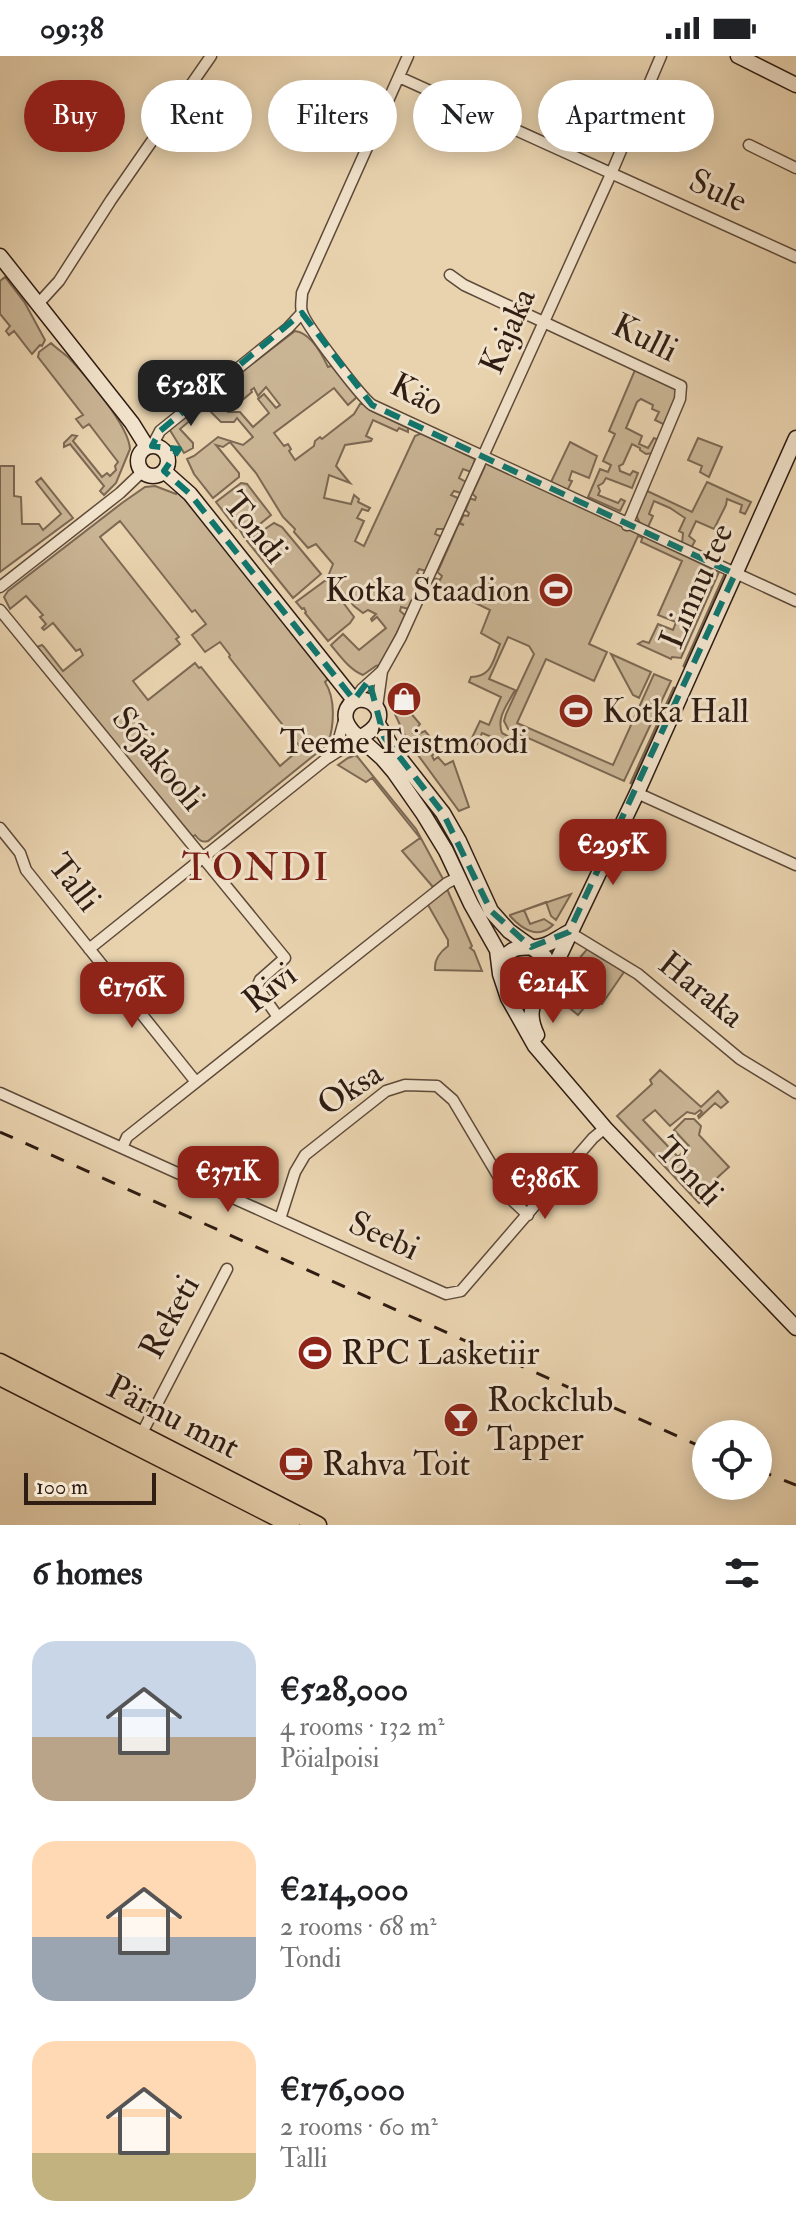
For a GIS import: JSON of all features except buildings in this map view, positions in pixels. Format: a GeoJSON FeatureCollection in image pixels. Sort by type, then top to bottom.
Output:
{"type":"FeatureCollection","features":[{"type":"Feature","properties":{"kind":"main road","name":"Pärnu mnt"},"geometry":{"type":"LineString","coordinates":[[0,1362],[318,1525]]}},
{"type":"Feature","properties":{"kind":"main road","name":"Pärnu mnt"},"geometry":{"type":"LineString","coordinates":[[0,1377],[291,1525]]}},
{"type":"Feature","properties":{"kind":"street"},"geometry":{"type":"LineString","coordinates":[[38,304],[59,281],[211,56]]}},
{"type":"Feature","properties":{"kind":"street"},"geometry":{"type":"LineString","coordinates":[[0,256],[150,446],[162,449],[167,457],[164,471],[151,476],[142,472],[139,453],[150,446],[160,431],[288,328],[302,313],[302,293],[408,56]]}},
{"type":"Feature","properties":{"kind":"street","name":"Kajaka"},"geometry":{"type":"LineString","coordinates":[[354,700],[382,671],[401,637],[611,174],[661,56]]}},
{"type":"Feature","properties":{"kind":"street"},"geometry":{"type":"LineString","coordinates":[[738,56],[796,85]]}},
{"type":"Feature","properties":{"kind":"street","name":"Sule"},"geometry":{"type":"LineString","coordinates":[[399,77],[796,257]]}},
{"type":"Feature","properties":{"kind":"street"},"geometry":{"type":"LineString","coordinates":[[749,145],[796,168]]}},
{"type":"Feature","properties":{"kind":"street","name":"Kulli"},"geometry":{"type":"LineString","coordinates":[[450,275],[464,285],[681,386],[680,399],[627,525]]}},
{"type":"Feature","properties":{"kind":"street","name":"Käo"},"geometry":{"type":"LineString","coordinates":[[302,313],[368,402],[796,601]]}},
{"type":"Feature","properties":{"kind":"street","name":"Linnu tee"},"geometry":{"type":"LineString","coordinates":[[548,978],[637,793],[796,438]]}},
{"type":"Feature","properties":{"kind":"street","name":"Tondi"},"geometry":{"type":"LineString","coordinates":[[164,471],[190,494],[354,700]]}},
{"type":"Feature","properties":{"kind":"street"},"geometry":{"type":"LineString","coordinates":[[0,587],[113,499],[142,472]]}},
{"type":"Feature","properties":{"kind":"street","name":"Sõjakooli"},"geometry":{"type":"LineString","coordinates":[[0,610],[285,958],[260,980],[257,987],[278,1017]]}},
{"type":"Feature","properties":{"kind":"street","name":"Kajaka"},"geometry":{"type":"LineString","coordinates":[[377,707],[382,671]]}},
{"type":"Feature","properties":{"kind":"street"},"geometry":{"type":"LineString","coordinates":[[335,753],[349,705],[354,700],[365,699],[377,707],[378,724],[395,752],[443,813],[491,911],[509,931],[531,947],[545,957],[548,978],[539,991],[521,995],[514,993],[502,974],[505,957],[511,950],[523,946],[531,947],[546,945],[569,932]]}},
{"type":"Feature","properties":{"kind":"street"},"geometry":{"type":"LineString","coordinates":[[345,717],[349,728],[359,738]]}},
{"type":"Feature","properties":{"kind":"street"},"geometry":{"type":"LineString","coordinates":[[89,949],[335,753],[378,724]]}},
{"type":"Feature","properties":{"kind":"street","name":"Tondi"},"geometry":{"type":"LineString","coordinates":[[359,738],[382,758],[409,792],[446,851],[497,950],[512,1006],[535,1046],[605,1128],[796,1328]]}},
{"type":"Feature","properties":{"kind":"street"},"geometry":{"type":"LineString","coordinates":[[637,793],[796,865]]}},
{"type":"Feature","properties":{"kind":"street","name":"Talli"},"geometry":{"type":"LineString","coordinates":[[0,828],[20,853],[26,870],[196,1082]]}},
{"type":"Feature","properties":{"kind":"street","name":"Rivi"},"geometry":{"type":"LineString","coordinates":[[122,1148],[127,1137],[413,909],[459,877]]}},
{"type":"Feature","properties":{"kind":"street","name":"Haraka"},"geometry":{"type":"LineString","coordinates":[[569,932],[638,974],[740,1059],[796,1093]]}},
{"type":"Feature","properties":{"kind":"street","name":"Tondi"},"geometry":{"type":"LineString","coordinates":[[539,991],[531,1024],[543,1054]]}},
{"type":"Feature","properties":{"kind":"street","name":"Oksa"},"geometry":{"type":"LineString","coordinates":[[280,1219],[295,1172],[305,1155],[386,1091],[405,1085],[437,1086],[453,1100],[513,1201],[528,1215]]}},
{"type":"Feature","properties":{"kind":"street","name":"Seebi"},"geometry":{"type":"LineString","coordinates":[[0,1093],[446,1294],[461,1291],[605,1128]]}},
{"type":"Feature","properties":{"kind":"street","name":"Reketi"},"geometry":{"type":"LineString","coordinates":[[142,1433],[227,1269]]}},
{"type":"Feature","properties":{"kind":"highlighted area"},"geometry":{"type":"Polygon","coordinates":[[[302,313],[372,405],[735,574],[569,932],[531,947],[491,911],[443,813],[384,737],[369,680],[354,700],[190,494],[164,471],[179,449],[152,446],[160,431],[302,313]]]}},
{"type":"Feature","properties":{"kind":"shaded area"},"geometry":{"type":"Polygon","coordinates":[[[5,277],[25,303],[45,340],[32,354],[14,331],[9,335],[6,331],[10,326],[0,314],[0,281],[5,277]]]}},
{"type":"Feature","properties":{"kind":"shaded area"},"geometry":{"type":"Polygon","coordinates":[[[295,331],[311,340],[328,367],[334,365],[357,397],[348,405],[334,388],[274,433],[284,446],[288,444],[295,460],[314,446],[320,437],[322,439],[354,414],[360,404],[408,428],[408,432],[399,428],[397,431],[373,420],[366,436],[371,441],[345,445],[336,466],[350,483],[329,475],[324,498],[351,504],[354,495],[358,502],[370,508],[368,511],[362,509],[357,518],[364,521],[355,541],[364,546],[415,436],[422,433],[475,459],[471,472],[463,469],[459,478],[466,482],[461,493],[454,491],[451,495],[458,501],[446,529],[437,529],[435,534],[441,539],[426,571],[419,569],[417,573],[423,577],[409,609],[401,607],[400,611],[406,616],[380,665],[363,675],[331,645],[343,634],[359,650],[386,628],[377,617],[372,621],[376,614],[368,610],[363,613],[354,606],[329,574],[333,564],[316,544],[308,548],[294,532],[295,529],[283,517],[256,473],[230,442],[223,447],[216,445],[239,477],[213,498],[194,474],[187,459],[218,437],[243,445],[253,437],[237,418],[234,422],[221,422],[206,407],[180,429],[193,443],[193,448],[184,453],[168,427],[212,395],[228,412],[240,412],[253,427],[269,413],[258,399],[264,394],[276,408],[280,405],[266,387],[258,396],[254,388],[233,407],[218,390],[295,331]]]}},
{"type":"Feature","properties":{"kind":"shaded area"},"geometry":{"type":"Polygon","coordinates":[[[51,343],[96,389],[128,439],[130,449],[116,483],[104,495],[100,491],[104,486],[70,444],[64,447],[64,443],[72,435],[77,436],[73,441],[102,477],[107,473],[110,476],[118,462],[89,424],[83,428],[76,419],[83,415],[38,357],[39,352],[51,343]]]}},
{"type":"Feature","properties":{"kind":"shaded area"},"geometry":{"type":"Polygon","coordinates":[[[635,370],[676,388],[678,394],[665,425],[655,420],[659,412],[652,409],[653,405],[641,399],[637,402],[626,428],[642,436],[639,444],[648,448],[654,438],[659,440],[653,453],[646,454],[632,444],[623,464],[619,466],[620,471],[630,475],[633,471],[638,473],[632,488],[606,478],[598,486],[598,495],[618,503],[621,499],[625,501],[620,511],[588,497],[600,469],[608,472],[611,465],[603,461],[615,434],[609,431],[635,370]]]}},
{"type":"Feature","properties":{"kind":"shaded area"},"geometry":{"type":"Polygon","coordinates":[[[698,438],[722,447],[709,477],[700,472],[702,466],[688,460],[698,438]]]}},
{"type":"Feature","properties":{"kind":"shaded area"},"geometry":{"type":"Polygon","coordinates":[[[570,442],[597,456],[589,478],[572,471],[569,480],[572,481],[567,491],[551,482],[570,442]]]}},
{"type":"Feature","properties":{"kind":"shaded area"},"geometry":{"type":"Polygon","coordinates":[[[484,464],[641,534],[589,644],[607,652],[594,681],[546,659],[517,723],[613,765],[654,674],[671,681],[624,781],[508,729],[504,721],[506,714],[534,654],[529,646],[508,637],[489,679],[515,690],[504,711],[502,733],[526,746],[525,750],[482,733],[477,744],[471,740],[480,721],[489,725],[501,697],[469,682],[471,677],[488,671],[500,644],[481,633],[490,610],[433,581],[434,578],[440,580],[442,576],[436,571],[457,523],[464,525],[458,522],[461,515],[468,516],[464,509],[469,498],[475,500],[471,493],[484,464]]]}},
{"type":"Feature","properties":{"kind":"shaded area"},"geometry":{"type":"Polygon","coordinates":[[[0,466],[14,466],[14,496],[21,497],[22,524],[39,524],[43,530],[61,514],[36,482],[41,478],[73,518],[0,572],[0,466]]]}},
{"type":"Feature","properties":{"kind":"shaded area"},"geometry":{"type":"Polygon","coordinates":[[[707,482],[751,502],[745,514],[740,512],[742,505],[727,499],[714,529],[696,521],[689,536],[695,541],[691,548],[682,544],[683,533],[679,531],[685,518],[670,508],[654,501],[648,527],[639,521],[637,511],[643,489],[692,512],[707,482]]]}},
{"type":"Feature","properties":{"kind":"shaded area"},"geometry":{"type":"Polygon","coordinates":[[[241,483],[247,484],[271,515],[244,537],[216,502],[241,483]]]}},
{"type":"Feature","properties":{"kind":"shaded area"},"geometry":{"type":"Polygon","coordinates":[[[155,486],[177,492],[188,502],[328,679],[325,682],[329,689],[333,721],[328,744],[206,842],[195,835],[192,837],[37,647],[42,645],[63,671],[83,655],[80,649],[76,651],[53,623],[44,630],[42,628],[46,624],[40,617],[43,615],[26,596],[10,609],[4,597],[145,487],[155,486]],[[120,521],[100,537],[179,637],[176,639],[180,644],[133,681],[148,700],[195,663],[280,766],[301,748],[220,642],[205,652],[192,635],[206,624],[195,610],[192,612],[120,521]]]}},
{"type":"Feature","properties":{"kind":"shaded area"},"geometry":{"type":"Polygon","coordinates":[[[274,523],[282,527],[321,574],[293,598],[247,541],[274,523]]]}},
{"type":"Feature","properties":{"kind":"shaded area"},"geometry":{"type":"Polygon","coordinates":[[[643,536],[719,572],[681,658],[671,659],[638,644],[643,641],[649,643],[658,624],[673,630],[676,622],[658,615],[682,561],[641,542],[643,536]]]}},
{"type":"Feature","properties":{"kind":"shaded area"},"geometry":{"type":"Polygon","coordinates":[[[326,580],[354,617],[328,641],[296,602],[326,580]]]}},
{"type":"Feature","properties":{"kind":"shaded area"},"geometry":{"type":"Polygon","coordinates":[[[611,654],[651,672],[639,698],[633,695],[611,654]]]}},
{"type":"Feature","properties":{"kind":"shaded area"},"geometry":{"type":"Polygon","coordinates":[[[403,704],[420,724],[413,733],[416,735],[425,731],[436,744],[437,750],[432,756],[434,760],[438,757],[445,765],[453,761],[469,807],[459,811],[407,740],[394,712],[403,704]]]}},
{"type":"Feature","properties":{"kind":"shaded area"},"geometry":{"type":"Polygon","coordinates":[[[356,755],[416,829],[443,879],[433,887],[402,851],[420,838],[372,778],[366,782],[338,765],[356,755]]]}},
{"type":"Feature","properties":{"kind":"shaded area"},"geometry":{"type":"Polygon","coordinates":[[[447,889],[482,971],[435,970],[448,940],[428,905],[447,889]]]}},
{"type":"Feature","properties":{"kind":"shaded area"},"geometry":{"type":"Polygon","coordinates":[[[571,894],[556,920],[546,903],[571,894]]]}},
{"type":"Feature","properties":{"kind":"shaded area"},"geometry":{"type":"Polygon","coordinates":[[[524,910],[530,924],[544,919],[553,925],[542,932],[525,929],[510,916],[524,910]]]}},
{"type":"Feature","properties":{"kind":"shaded area"},"geometry":{"type":"Polygon","coordinates":[[[588,948],[624,972],[602,1004],[589,1002],[578,1015],[555,996],[566,974],[588,948]]]}},
{"type":"Feature","properties":{"kind":"shaded area"},"geometry":{"type":"Polygon","coordinates":[[[524,955],[536,959],[540,971],[536,983],[524,987],[512,983],[508,971],[512,959],[524,955]]]}},
{"type":"Feature","properties":{"kind":"shaded area"},"geometry":{"type":"Polygon","coordinates":[[[660,1070],[701,1107],[718,1091],[728,1102],[721,1108],[715,1103],[699,1118],[700,1110],[695,1114],[687,1112],[670,1126],[655,1110],[643,1120],[678,1157],[689,1146],[674,1130],[685,1119],[694,1119],[701,1126],[699,1135],[729,1167],[699,1203],[617,1116],[652,1084],[650,1080],[660,1070]]]}},
{"type":"Feature","properties":{"kind":"waterway"},"geometry":{"type":"LineString","coordinates":[[472,493],[484,467]]}},
{"type":"Feature","properties":{"kind":"waterway"},"geometry":{"type":"LineString","coordinates":[[465,510],[469,500]]}},
{"type":"Feature","properties":{"kind":"waterway"},"geometry":{"type":"LineString","coordinates":[[460,521],[463,515]]}},
{"type":"Feature","properties":{"kind":"waterway"},"geometry":{"type":"LineString","coordinates":[[446,552],[458,524]]}},
{"type":"Feature","properties":{"kind":"waterway"},"geometry":{"type":"LineString","coordinates":[[438,570],[445,554]]}},
{"type":"Feature","properties":{"kind":"waterway"},"geometry":{"type":"LineString","coordinates":[[684,666],[725,574]]}},
{"type":"Feature","properties":{"kind":"waterway"},"geometry":{"type":"LineString","coordinates":[[631,783],[674,688]]}},
{"type":"Feature","properties":{"kind":"railway"},"geometry":{"type":"LineString","coordinates":[[0,1132],[692,1443]]}},
{"type":"Feature","properties":{"kind":"railway"},"geometry":{"type":"LineString","coordinates":[[772,1476],[796,1485]]}},
{"type":"Feature","properties":{"kind":"place","name":"Kotka Staadion"},"geometry":{"type":"Point","coordinates":[556,590]}},
{"type":"Feature","properties":{"kind":"place","name":"Teeme Teistmoodi"},"geometry":{"type":"Point","coordinates":[404,699]}},
{"type":"Feature","properties":{"kind":"place","name":"Kotka Hall"},"geometry":{"type":"Point","coordinates":[576,711]}},
{"type":"Feature","properties":{"kind":"place","name":"RPC Lasketiir"},"geometry":{"type":"Point","coordinates":[315,1353]}},
{"type":"Feature","properties":{"kind":"place","name":"Rockclub Tapper"},"geometry":{"type":"Point","coordinates":[461,1420]}},
{"type":"Feature","properties":{"kind":"place","name":"Rahva Toit"},"geometry":{"type":"Point","coordinates":[296,1464]}},
{"type":"Feature","properties":{"kind":"district","name":"TONDI"},"geometry":{"type":"Point","coordinates":[256,868]}}]}
